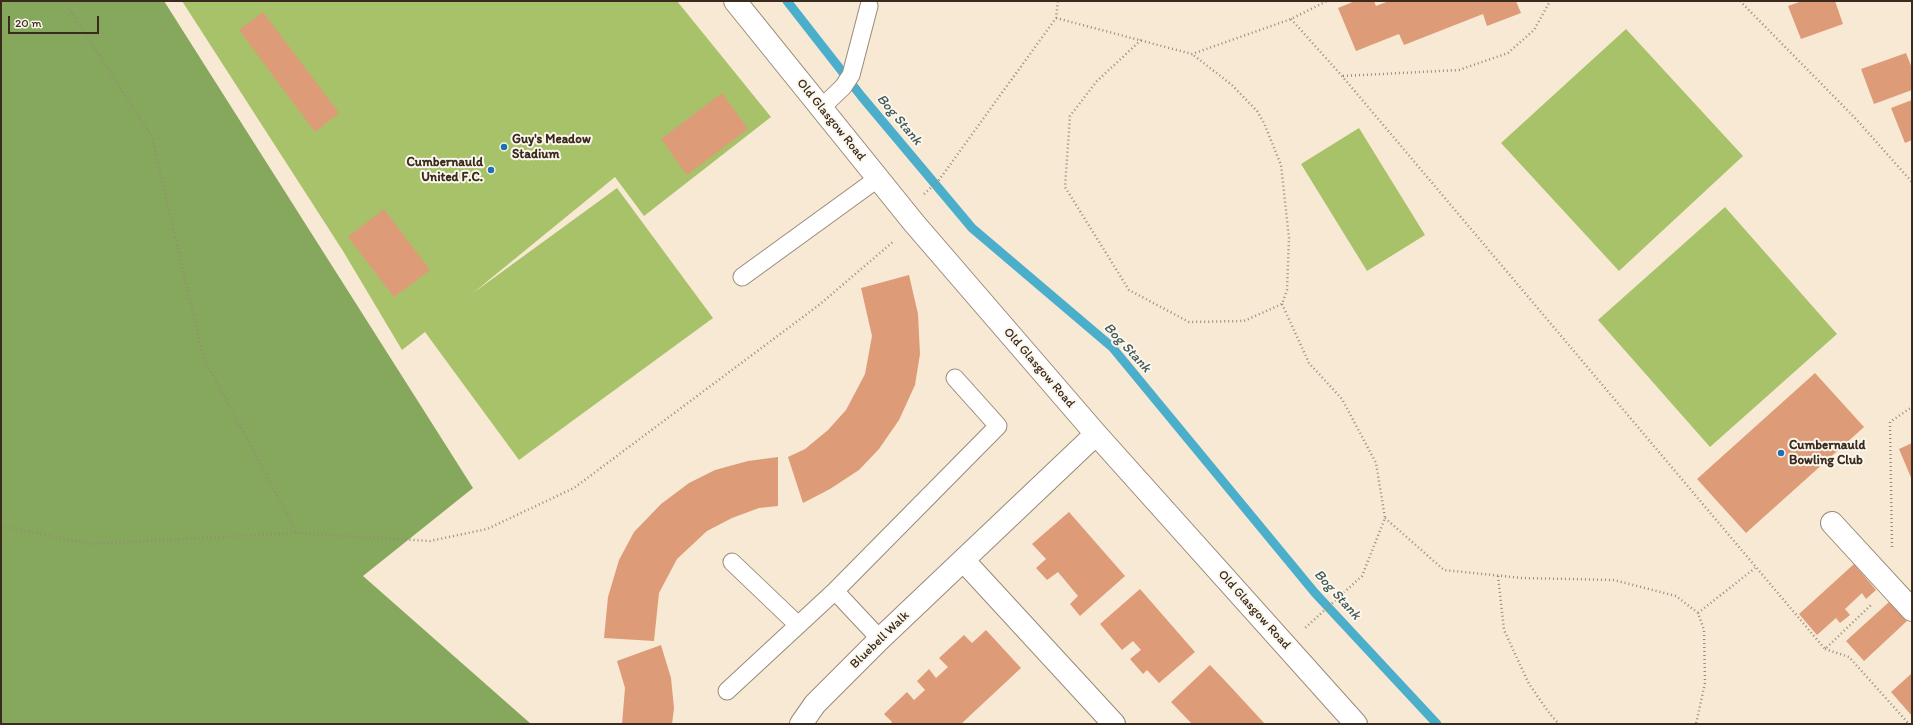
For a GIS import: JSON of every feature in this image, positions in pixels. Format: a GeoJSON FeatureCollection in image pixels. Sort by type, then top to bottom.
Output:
{"type":"FeatureCollection","features":[{"type":"Feature","properties":{"kind":"street","name":"Old Glasgow Road"},"geometry":{"type":"LineString","coordinates":[[735,1],[914,223],[1096,434],[1356,724]]}},
{"type":"Feature","properties":{"kind":"street","name":"Bluebell Walk"},"geometry":{"type":"LineString","coordinates":[[801,724],[815,704],[880,639],[964,561],[1096,434]]}},
{"type":"Feature","properties":{"kind":"street"},"geometry":{"type":"LineString","coordinates":[[1832,523],[1912,610]]}},
{"type":"Feature","properties":{"kind":"street"},"geometry":{"type":"LineString","coordinates":[[964,561],[1114,724]]}},
{"type":"Feature","properties":{"kind":"lane"},"geometry":{"type":"LineString","coordinates":[[821,108],[847,81],[869,6]]}},
{"type":"Feature","properties":{"kind":"lane"},"geometry":{"type":"LineString","coordinates":[[742,277],[877,179]]}},
{"type":"Feature","properties":{"kind":"lane"},"geometry":{"type":"LineString","coordinates":[[727,691],[835,591],[998,426],[955,378]]}},
{"type":"Feature","properties":{"kind":"lane"},"geometry":{"type":"LineString","coordinates":[[732,562],[798,625]]}},
{"type":"Feature","properties":{"kind":"lane"},"geometry":{"type":"LineString","coordinates":[[835,591],[880,639]]}},
{"type":"Feature","properties":{"kind":"path"},"geometry":{"type":"LineString","coordinates":[[64,1],[152,137],[203,356],[297,533]]}},
{"type":"Feature","properties":{"kind":"path"},"geometry":{"type":"LineString","coordinates":[[928,190],[939,180],[1056,18],[1058,1]]}},
{"type":"Feature","properties":{"kind":"path"},"geometry":{"type":"LineString","coordinates":[[1192,54],[1291,19],[1327,1]]}},
{"type":"Feature","properties":{"kind":"path"},"geometry":{"type":"LineString","coordinates":[[1342,76],[1459,70],[1508,53],[1534,30],[1550,1]]}},
{"type":"Feature","properties":{"kind":"path"},"geometry":{"type":"LineString","coordinates":[[1740,1],[1854,118],[1912,182]]}},
{"type":"Feature","properties":{"kind":"path"},"geometry":{"type":"LineString","coordinates":[[1056,18],[1192,54],[1232,85],[1257,111],[1264,122],[1281,165],[1289,238],[1287,290],[1282,304],[1309,363],[1342,399],[1376,463],[1385,518],[1362,576],[1317,616]]}},
{"type":"Feature","properties":{"kind":"path"},"geometry":{"type":"LineString","coordinates":[[1291,19],[1342,76],[1755,568],[1825,649],[1849,657],[1909,724]]}},
{"type":"Feature","properties":{"kind":"path"},"geometry":{"type":"LineString","coordinates":[[1141,40],[1097,81],[1070,116],[1065,187],[1129,290],[1189,322],[1244,321],[1282,304]]}},
{"type":"Feature","properties":{"kind":"path"},"geometry":{"type":"LineString","coordinates":[[1,526],[90,544],[297,533],[430,541],[487,529],[574,488],[819,305],[914,223]]}},
{"type":"Feature","properties":{"kind":"path"},"geometry":{"type":"LineString","coordinates":[[1825,649],[1892,584],[1890,422],[1912,407]]}},
{"type":"Feature","properties":{"kind":"path"},"geometry":{"type":"LineString","coordinates":[[1385,518],[1444,570],[1522,578],[1614,580],[1676,596],[1698,613],[1704,630],[1705,683],[1696,724]]}},
{"type":"Feature","properties":{"kind":"path"},"geometry":{"type":"LineString","coordinates":[[1698,613],[1755,568]]}},
{"type":"Feature","properties":{"kind":"path"},"geometry":{"type":"LineString","coordinates":[[1498,576],[1504,630],[1530,684],[1550,714],[1559,724]]}},
{"type":"Feature","properties":{"kind":"green space"},"geometry":{"type":"Polygon","coordinates":[[[1,1],[164,1],[473,488],[363,576],[531,724],[1,724],[1,1]]]}},
{"type":"Feature","properties":{"kind":"green space","name":"Guy's Meadow Stadium"},"geometry":{"type":"Polygon","coordinates":[[[182,1],[677,1],[771,117],[644,216],[615,177],[473,293],[617,188],[713,318],[519,460],[425,332],[402,350],[343,251],[182,1]]]}},
{"type":"Feature","properties":{"kind":"green space"},"geometry":{"type":"Polygon","coordinates":[[[1626,29],[1743,156],[1619,271],[1501,143],[1626,29]]]}},
{"type":"Feature","properties":{"kind":"green space"},"geometry":{"type":"Polygon","coordinates":[[[1359,128],[1425,235],[1367,271],[1301,164],[1359,128]]]}},
{"type":"Feature","properties":{"kind":"green space"},"geometry":{"type":"Polygon","coordinates":[[[1725,207],[1837,334],[1710,447],[1598,320],[1725,207]]]}},
{"type":"Feature","properties":{"kind":"building"},"geometry":{"type":"Polygon","coordinates":[[[1355,1],[1374,1],[1376,6],[1389,1],[1516,1],[1521,13],[1487,26],[1483,14],[1404,45],[1399,34],[1356,51],[1338,8],[1355,1]]]}},
{"type":"Feature","properties":{"kind":"building"},"geometry":{"type":"Polygon","coordinates":[[[1802,1],[1835,1],[1843,24],[1801,39],[1788,6],[1802,1]]]}},
{"type":"Feature","properties":{"kind":"building"},"geometry":{"type":"Polygon","coordinates":[[[263,12],[339,113],[315,132],[239,30],[263,12]]]}},
{"type":"Feature","properties":{"kind":"building"},"geometry":{"type":"Polygon","coordinates":[[[1906,53],[1912,68],[1912,90],[1874,104],[1861,69],[1906,53]]]}},
{"type":"Feature","properties":{"kind":"building"},"geometry":{"type":"Polygon","coordinates":[[[722,93],[748,129],[687,175],[661,139],[722,93]]]}},
{"type":"Feature","properties":{"kind":"building"},"geometry":{"type":"Polygon","coordinates":[[[1912,100],[1912,140],[1905,143],[1891,108],[1912,100]]]}},
{"type":"Feature","properties":{"kind":"building"},"geometry":{"type":"Polygon","coordinates":[[[384,209],[430,270],[394,297],[348,237],[384,209]]]}},
{"type":"Feature","properties":{"kind":"building"},"geometry":{"type":"Polygon","coordinates":[[[909,275],[918,314],[920,354],[915,385],[899,420],[879,449],[859,470],[830,489],[803,503],[788,457],[805,449],[828,430],[846,410],[865,374],[872,336],[861,288],[909,275]]]}},
{"type":"Feature","properties":{"kind":"building","name":"Cumbernauld Bowling Club"},"geometry":{"type":"Polygon","coordinates":[[[1815,373],[1864,427],[1746,533],[1697,479],[1815,373]]]}},
{"type":"Feature","properties":{"kind":"building"},"geometry":{"type":"Polygon","coordinates":[[[1912,443],[1912,480],[1899,449],[1912,443]]]}},
{"type":"Feature","properties":{"kind":"building"},"geometry":{"type":"Polygon","coordinates":[[[778,457],[778,506],[759,508],[732,518],[707,531],[677,559],[659,593],[654,641],[604,638],[608,597],[619,560],[634,532],[661,504],[689,483],[715,470],[748,461],[778,457]]]}},
{"type":"Feature","properties":{"kind":"building"},"geometry":{"type":"Polygon","coordinates":[[[1069,512],[1125,576],[1080,616],[1070,604],[1078,596],[1058,572],[1047,580],[1036,568],[1046,559],[1032,544],[1069,512]]]}},
{"type":"Feature","properties":{"kind":"building"},"geometry":{"type":"Polygon","coordinates":[[[1854,564],[1876,590],[1866,599],[1862,593],[1845,609],[1850,615],[1840,623],[1836,618],[1817,635],[1799,614],[1854,564]]]}},
{"type":"Feature","properties":{"kind":"building"},"geometry":{"type":"Polygon","coordinates":[[[1140,589],[1195,652],[1159,683],[1147,670],[1143,674],[1130,659],[1141,650],[1133,641],[1122,650],[1100,624],[1140,589]]]}},
{"type":"Feature","properties":{"kind":"building"},"geometry":{"type":"Polygon","coordinates":[[[1889,602],[1907,621],[1864,661],[1846,641],[1889,602]]]}},
{"type":"Feature","properties":{"kind":"building"},"geometry":{"type":"Polygon","coordinates":[[[986,630],[1021,668],[961,724],[890,724],[892,722],[884,714],[907,692],[914,700],[925,690],[917,681],[929,669],[936,678],[948,667],[939,658],[964,635],[972,643],[986,630]]]}},
{"type":"Feature","properties":{"kind":"building"},"geometry":{"type":"Polygon","coordinates":[[[661,645],[671,678],[674,708],[672,724],[622,724],[625,688],[617,661],[661,645]]]}},
{"type":"Feature","properties":{"kind":"building"},"geometry":{"type":"Polygon","coordinates":[[[1210,665],[1265,724],[1192,724],[1171,702],[1210,665]]]}},
{"type":"Feature","properties":{"kind":"building"},"geometry":{"type":"Polygon","coordinates":[[[1912,673],[1912,716],[1891,692],[1912,673]]]}},
{"type":"Feature","properties":{"kind":"waterway","name":"Bog Stank"},"geometry":{"type":"LineString","coordinates":[[787,1],[862,97],[972,228],[1112,347],[1315,593],[1437,724]]}},
{"type":"Feature","properties":{"kind":"place","name":"Guy's Meadow Stadium"},"geometry":{"type":"Point","coordinates":[504,147]}},
{"type":"Feature","properties":{"kind":"place","name":"Cumbernauld United F.C."},"geometry":{"type":"Point","coordinates":[491,170]}},
{"type":"Feature","properties":{"kind":"place","name":"Cumbernauld Bowling Club"},"geometry":{"type":"Point","coordinates":[1781,453]}}]}
